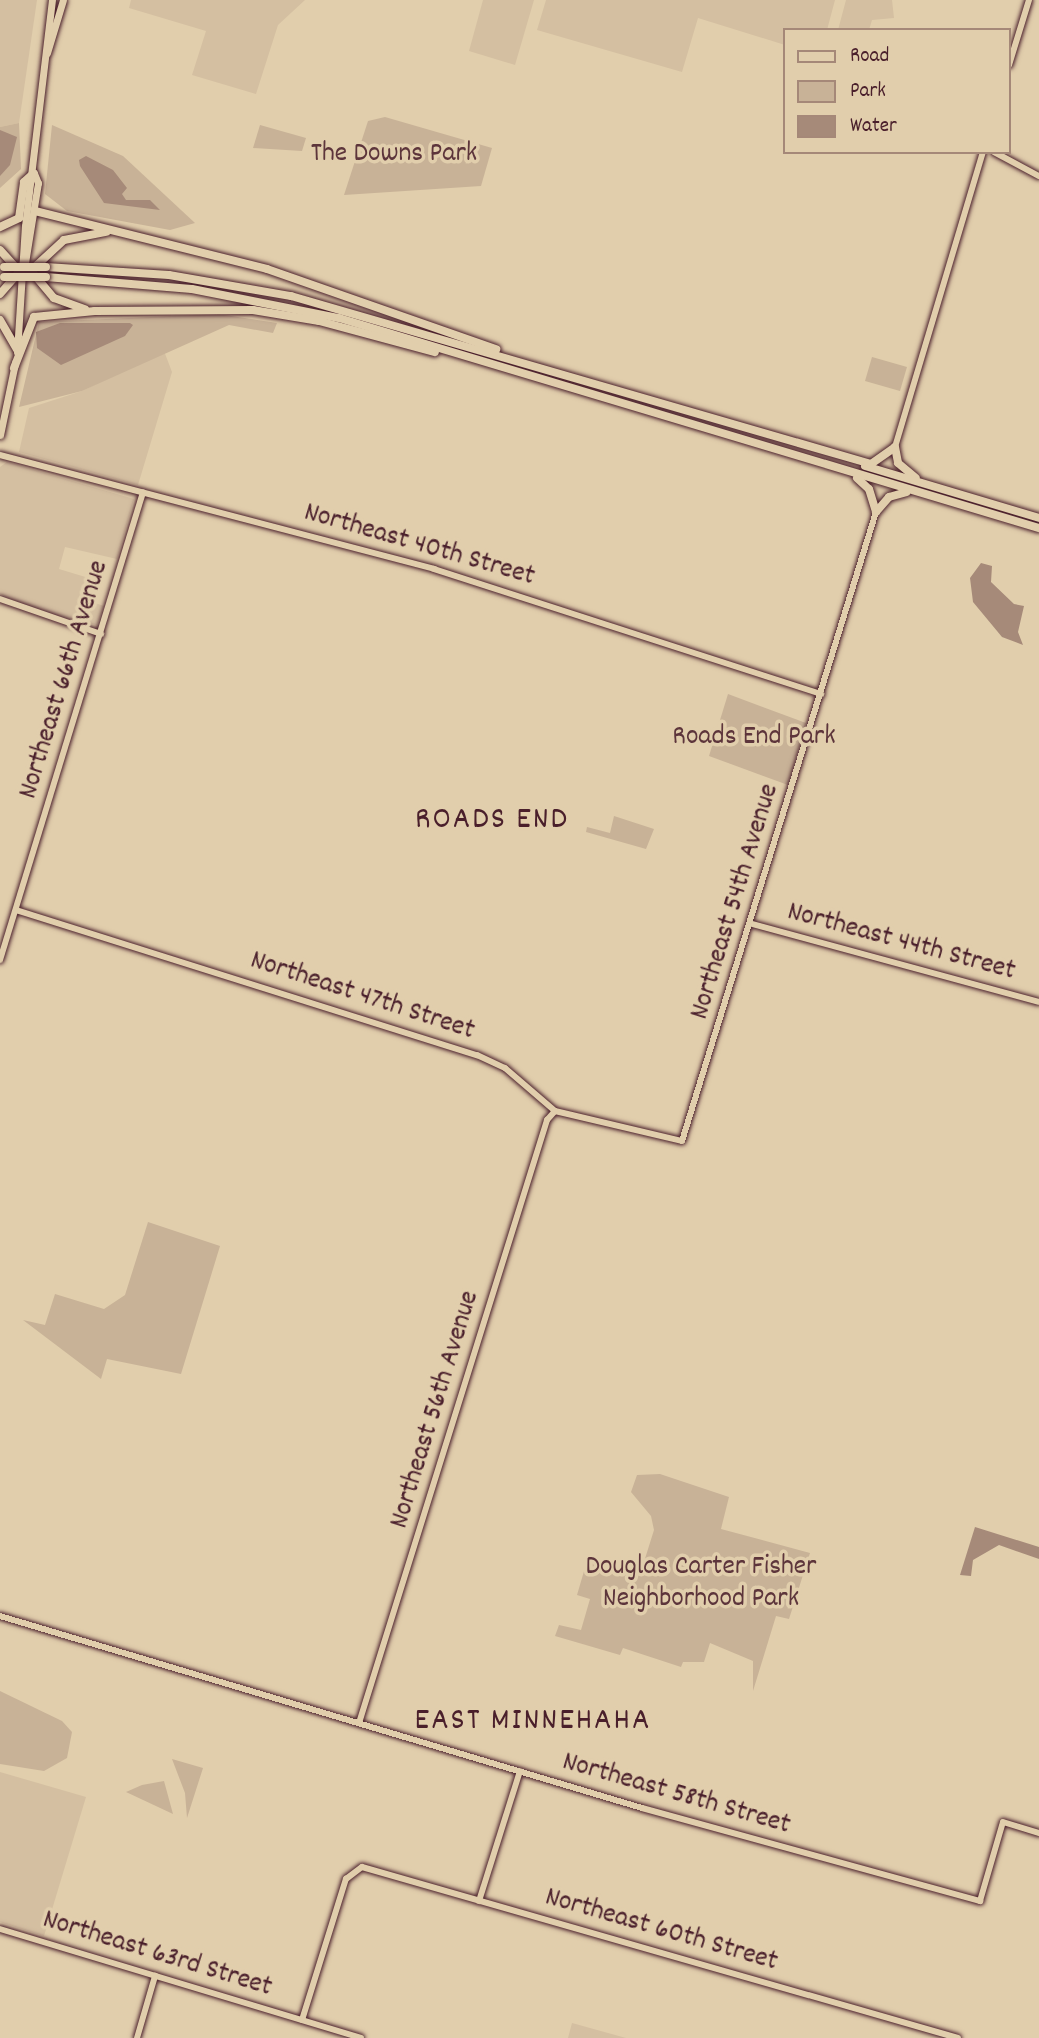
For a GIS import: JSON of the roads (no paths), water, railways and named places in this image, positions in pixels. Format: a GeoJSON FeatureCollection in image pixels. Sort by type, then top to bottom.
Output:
{"type":"FeatureCollection","features":[{"type":"Feature","properties":{"kind":"highway"},"geometry":{"type":"LineString","coordinates":[[0,227],[19,218],[24,182],[34,173]]}},
{"type":"Feature","properties":{"kind":"highway"},"geometry":{"type":"LineString","coordinates":[[35,211],[296,278],[551,371]]}},
{"type":"Feature","properties":{"kind":"highway"},"geometry":{"type":"LineString","coordinates":[[0,294],[25,270],[73,237],[117,233]]}},
{"type":"Feature","properties":{"kind":"highway"},"geometry":{"type":"LineString","coordinates":[[0,250],[54,298],[95,311]]}},
{"type":"Feature","properties":{"kind":"highway"},"geometry":{"type":"LineString","coordinates":[[2,267],[46,267],[169,275],[271,292],[551,371],[1039,517]]}},
{"type":"Feature","properties":{"kind":"highway"},"geometry":{"type":"LineString","coordinates":[[2,277],[153,284],[285,305],[1039,528]]}},
{"type":"Feature","properties":{"kind":"highway"},"geometry":{"type":"LineString","coordinates":[[14,368],[34,317],[95,311],[225,308],[293,316],[570,388]]}},
{"type":"Feature","properties":{"kind":"highway"},"geometry":{"type":"LineString","coordinates":[[0,320],[17,349]]}},
{"type":"Feature","properties":{"kind":"highway"},"geometry":{"type":"LineString","coordinates":[[816,450],[871,464],[895,447],[898,463],[907,473],[965,496]]}},
{"type":"Feature","properties":{"kind":"highway"},"geometry":{"type":"LineString","coordinates":[[815,462],[864,483],[876,512],[889,497],[910,492]]}},
{"type":"Feature","properties":{"kind":"main road"},"geometry":{"type":"LineString","coordinates":[[25,270],[35,211],[34,173],[52,0]]}},
{"type":"Feature","properties":{"kind":"main road"},"geometry":{"type":"LineString","coordinates":[[47,53],[63,0]]}},
{"type":"Feature","properties":{"kind":"main road"},"geometry":{"type":"LineString","coordinates":[[0,435],[17,349],[25,270],[29,183],[34,173]]}},
{"type":"Feature","properties":{"kind":"street"},"geometry":{"type":"LineString","coordinates":[[1011,58],[1029,0]]}},
{"type":"Feature","properties":{"kind":"street"},"geometry":{"type":"LineString","coordinates":[[895,447],[982,154]]}},
{"type":"Feature","properties":{"kind":"street"},"geometry":{"type":"LineString","coordinates":[[998,154],[1039,176]]}},
{"type":"Feature","properties":{"kind":"street","name":"Northeast 40th Street"},"geometry":{"type":"LineString","coordinates":[[0,455],[434,569],[821,694]]}},
{"type":"Feature","properties":{"kind":"street","name":"Northeast 66th Avenue"},"geometry":{"type":"LineString","coordinates":[[0,960],[143,492]]}},
{"type":"Feature","properties":{"kind":"street","name":"Northeast 54th Avenue"},"geometry":{"type":"LineString","coordinates":[[682,1141],[752,924],[876,512]]}},
{"type":"Feature","properties":{"kind":"street"},"geometry":{"type":"LineString","coordinates":[[0,599],[101,634]]}},
{"type":"Feature","properties":{"kind":"street","name":"Northeast 47th Street"},"geometry":{"type":"LineString","coordinates":[[16,910],[477,1055],[508,1070],[555,1111],[682,1141]]}},
{"type":"Feature","properties":{"kind":"street","name":"Northeast 44th Street"},"geometry":{"type":"LineString","coordinates":[[752,924],[1039,1002]]}},
{"type":"Feature","properties":{"kind":"street","name":"Northeast 56th Avenue"},"geometry":{"type":"LineString","coordinates":[[359,1723],[547,1120],[555,1111]]}},
{"type":"Feature","properties":{"kind":"street","name":"Northeast 58th Street"},"geometry":{"type":"LineString","coordinates":[[0,1616],[520,1771],[980,1901],[1003,1822],[1039,1833]]}},
{"type":"Feature","properties":{"kind":"street"},"geometry":{"type":"LineString","coordinates":[[479,1901],[520,1771]]}},
{"type":"Feature","properties":{"kind":"street","name":"Northeast 60th Street"},"geometry":{"type":"LineString","coordinates":[[302,2020],[354,1869],[479,1901],[958,2038]]}},
{"type":"Feature","properties":{"kind":"street","name":"Northeast 63rd Street"},"geometry":{"type":"LineString","coordinates":[[0,1929],[361,2038]]}},
{"type":"Feature","properties":{"kind":"street"},"geometry":{"type":"LineString","coordinates":[[136,2038],[155,1976]]}},
{"type":"Feature","properties":{"kind":"water"},"geometry":{"type":"Polygon","coordinates":[[[0,130],[17,137],[10,165],[0,176],[0,130]]]}},
{"type":"Feature","properties":{"kind":"water"},"geometry":{"type":"Polygon","coordinates":[[[86,156],[113,170],[127,188],[122,194],[126,200],[150,200],[160,210],[104,203],[80,166],[79,160],[86,156]]]}},
{"type":"Feature","properties":{"kind":"water"},"geometry":{"type":"Polygon","coordinates":[[[60,323],[133,325],[125,336],[61,365],[37,348],[36,332],[60,323]]]}},
{"type":"Feature","properties":{"kind":"water"},"geometry":{"type":"Polygon","coordinates":[[[981,563],[992,566],[991,582],[1014,604],[1024,606],[1018,632],[1023,645],[1002,637],[973,602],[970,578],[981,563]]]}},
{"type":"Feature","properties":{"kind":"water"},"geometry":{"type":"Polygon","coordinates":[[[975,1527],[1039,1547],[1039,1559],[999,1545],[973,1560],[971,1576],[960,1575],[975,1527]]]}},
{"type":"Feature","properties":{"kind":"district","name":"ROADS END"},"geometry":{"type":"Point","coordinates":[492,821]}},
{"type":"Feature","properties":{"kind":"district","name":"EAST MINNEHAHA"},"geometry":{"type":"Point","coordinates":[533,1722]}},
{"type":"Feature","properties":{"kind":"park label","name":"The Downs Park"},"geometry":{"type":"Point","coordinates":[394,155]}},
{"type":"Feature","properties":{"kind":"park label","name":"Roads End Park"},"geometry":{"type":"Point","coordinates":[754,738]}},
{"type":"Feature","properties":{"kind":"park label","name":"Douglas Carter Fisher Neighborhood Park"},"geometry":{"type":"Point","coordinates":[701,1584]}}]}
